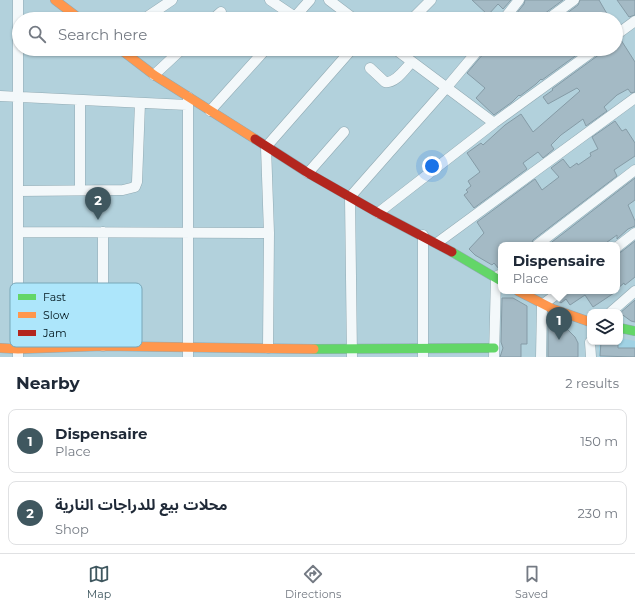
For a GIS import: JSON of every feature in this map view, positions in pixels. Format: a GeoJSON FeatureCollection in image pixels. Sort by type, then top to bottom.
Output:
{"type":"FeatureCollection","features":[{"type":"Feature","properties":{"kind":"street"},"geometry":{"type":"LineString","coordinates":[[18,0],[18,12]]}},
{"type":"Feature","properties":{"kind":"street"},"geometry":{"type":"LineString","coordinates":[[154,12],[172,0]]}},
{"type":"Feature","properties":{"kind":"street"},"geometry":{"type":"LineString","coordinates":[[270,0],[286,12]]}},
{"type":"Feature","properties":{"kind":"street"},"geometry":{"type":"LineString","coordinates":[[299,12],[310,0]]}},
{"type":"Feature","properties":{"kind":"street"},"geometry":{"type":"LineString","coordinates":[[329,0],[345,12]]}},
{"type":"Feature","properties":{"kind":"street"},"geometry":{"type":"LineString","coordinates":[[419,12],[431,0]]}},
{"type":"Feature","properties":{"kind":"street"},"geometry":{"type":"LineString","coordinates":[[511,12],[519,0]]}},
{"type":"Feature","properties":{"kind":"street"},"geometry":{"type":"LineString","coordinates":[[558,12],[574,0]]}},
{"type":"Feature","properties":{"kind":"street"},"geometry":{"type":"LineString","coordinates":[[61,1],[73,12]]}},
{"type":"Feature","properties":{"kind":"street"},"geometry":{"type":"LineString","coordinates":[[623,30],[635,21]]}},
{"type":"Feature","properties":{"kind":"street"},"geometry":{"type":"LineString","coordinates":[[18,56],[18,283]]}},
{"type":"Feature","properties":{"kind":"street"},"geometry":{"type":"LineString","coordinates":[[129,56],[187,101],[210,111],[308,173],[378,213],[437,242],[498,276]]}},
{"type":"Feature","properties":{"kind":"street"},"geometry":{"type":"LineString","coordinates":[[154,75],[174,56]]}},
{"type":"Feature","properties":{"kind":"street"},"geometry":{"type":"LineString","coordinates":[[210,111],[260,56]]}},
{"type":"Feature","properties":{"kind":"street"},"geometry":{"type":"LineString","coordinates":[[268,348],[269,233],[266,147],[346,56]]}},
{"type":"Feature","properties":{"kind":"street"},"geometry":{"type":"LineString","coordinates":[[404,56],[494,123]]}},
{"type":"Feature","properties":{"kind":"street"},"geometry":{"type":"LineString","coordinates":[[352,353],[350,197],[473,56]]}},
{"type":"Feature","properties":{"kind":"street"},"geometry":{"type":"LineString","coordinates":[[378,213],[494,123],[586,56]]}},
{"type":"Feature","properties":{"kind":"street"},"geometry":{"type":"LineString","coordinates":[[370,68],[385,82],[391,82],[412,62]]}},
{"type":"Feature","properties":{"kind":"street"},"geometry":{"type":"LineString","coordinates":[[0,96],[140,103],[187,101]]}},
{"type":"Feature","properties":{"kind":"street"},"geometry":{"type":"LineString","coordinates":[[437,242],[635,98]]}},
{"type":"Feature","properties":{"kind":"street"},"geometry":{"type":"LineString","coordinates":[[80,100],[80,190]]}},
{"type":"Feature","properties":{"kind":"street"},"geometry":{"type":"LineString","coordinates":[[187,101],[188,352]]}},
{"type":"Feature","properties":{"kind":"street"},"geometry":{"type":"LineString","coordinates":[[18,191],[123,190],[135,187],[137,182],[140,103]]}},
{"type":"Feature","properties":{"kind":"street"},"geometry":{"type":"LineString","coordinates":[[308,173],[344,132]]}},
{"type":"Feature","properties":{"kind":"street"},"geometry":{"type":"LineString","coordinates":[[541,242],[635,170]]}},
{"type":"Feature","properties":{"kind":"street"},"geometry":{"type":"LineString","coordinates":[[18,232],[269,233]]}},
{"type":"Feature","properties":{"kind":"street"},"geometry":{"type":"LineString","coordinates":[[104,232],[104,283]]}},
{"type":"Feature","properties":{"kind":"street"},"geometry":{"type":"LineString","coordinates":[[620,245],[635,233]]}},
{"type":"Feature","properties":{"kind":"street"},"geometry":{"type":"LineString","coordinates":[[423,235],[423,352]]}},
{"type":"Feature","properties":{"kind":"street"},"geometry":{"type":"LineString","coordinates":[[117,347],[188,352],[268,348],[352,353],[494,352],[498,292]]}},
{"type":"Feature","properties":{"kind":"street"},"geometry":{"type":"LineString","coordinates":[[615,309],[635,292]]}},
{"type":"Feature","properties":{"kind":"street"},"geometry":{"type":"LineString","coordinates":[[523,294],[561,314],[587,321]]}},
{"type":"Feature","properties":{"kind":"street"},"geometry":{"type":"LineString","coordinates":[[542,305],[557,294]]}},
{"type":"Feature","properties":{"kind":"street"},"geometry":{"type":"LineString","coordinates":[[541,357],[542,305]]}},
{"type":"Feature","properties":{"kind":"street"},"geometry":{"type":"LineString","coordinates":[[623,329],[635,331]]}},
{"type":"Feature","properties":{"kind":"street"},"geometry":{"type":"LineString","coordinates":[[590,345],[591,357]]}},
{"type":"Feature","properties":{"kind":"street"},"geometry":{"type":"LineString","coordinates":[[0,348],[18,353],[91,347]]}},
{"type":"Feature","properties":{"kind":"shaded area"},"geometry":{"type":"Polygon","coordinates":[[[623,339],[635,341],[635,357],[599,357],[599,345],[623,345],[623,339]]]}},
{"type":"Feature","properties":{"kind":"building"},"geometry":{"type":"Polygon","coordinates":[[[472,0],[511,0],[503,9],[498,4],[491,12],[485,12],[472,0]]]}},
{"type":"Feature","properties":{"kind":"building"},"geometry":{"type":"Polygon","coordinates":[[[525,0],[563,0],[547,12],[518,12],[524,4],[525,0]]]}},
{"type":"Feature","properties":{"kind":"building"},"geometry":{"type":"Polygon","coordinates":[[[580,0],[599,0],[606,12],[568,12],[578,5],[580,0]]]}},
{"type":"Feature","properties":{"kind":"building"},"geometry":{"type":"Polygon","coordinates":[[[617,0],[635,0],[635,15],[629,17],[617,0]]]}},
{"type":"Feature","properties":{"kind":"building"},"geometry":{"type":"Polygon","coordinates":[[[623,43],[635,62],[635,92],[631,93],[628,89],[617,95],[604,107],[607,111],[586,126],[583,119],[561,135],[551,145],[554,149],[543,158],[538,152],[523,163],[527,169],[474,208],[464,195],[468,192],[466,190],[471,186],[468,181],[480,172],[467,153],[481,143],[483,145],[505,125],[521,114],[533,132],[580,91],[577,88],[548,104],[543,97],[553,90],[552,89],[597,56],[623,56],[623,43]]]}},
{"type":"Feature","properties":{"kind":"building"},"geometry":{"type":"Polygon","coordinates":[[[481,56],[575,56],[542,80],[541,79],[494,115],[476,98],[485,88],[467,73],[481,56]]]}},
{"type":"Feature","properties":{"kind":"building"},"geometry":{"type":"Polygon","coordinates":[[[615,121],[622,131],[626,129],[635,143],[635,156],[614,170],[617,176],[532,242],[498,242],[498,268],[494,263],[492,265],[475,255],[469,249],[484,233],[477,222],[535,179],[542,190],[559,177],[551,168],[563,159],[570,168],[577,163],[578,165],[591,156],[590,153],[598,149],[592,137],[615,121]]]}},
{"type":"Feature","properties":{"kind":"building"},"geometry":{"type":"Polygon","coordinates":[[[635,178],[635,200],[628,205],[635,221],[635,226],[628,229],[617,239],[617,235],[607,242],[552,242],[635,178]]]}},
{"type":"Feature","properties":{"kind":"building"},"geometry":{"type":"Polygon","coordinates":[[[635,241],[635,277],[625,285],[624,283],[620,286],[620,252],[635,241]]]}},
{"type":"Feature","properties":{"kind":"building"},"geometry":{"type":"Polygon","coordinates":[[[566,294],[612,294],[593,307],[585,295],[570,305],[566,299],[561,303],[558,301],[566,294]]]}},
{"type":"Feature","properties":{"kind":"building"},"geometry":{"type":"Polygon","coordinates":[[[502,298],[513,298],[527,306],[527,344],[521,344],[521,357],[500,357],[503,348],[501,342],[502,298]]]}},
{"type":"Feature","properties":{"kind":"building"},"geometry":{"type":"Polygon","coordinates":[[[635,300],[635,322],[623,315],[623,310],[635,300]]]}},
{"type":"Feature","properties":{"kind":"building"},"geometry":{"type":"Polygon","coordinates":[[[548,319],[553,319],[553,321],[568,330],[575,337],[578,343],[578,357],[548,357],[548,319]]]}},
{"type":"Feature","properties":{"kind":"building"},"geometry":{"type":"Polygon","coordinates":[[[601,345],[618,345],[618,348],[635,348],[635,357],[600,356],[601,345]]]}},
{"type":"Feature","properties":{"kind":"traffic: fast"},"geometry":{"type":"LineString","coordinates":[[452,252],[498,279]]}},
{"type":"Feature","properties":{"kind":"traffic: fast"},"geometry":{"type":"LineString","coordinates":[[623,329],[635,331]]}},
{"type":"Feature","properties":{"kind":"traffic: fast"},"geometry":{"type":"LineString","coordinates":[[314,349],[494,348]]}},
{"type":"Feature","properties":{"kind":"traffic: slow"},"geometry":{"type":"LineString","coordinates":[[55,0],[71,12]]}},
{"type":"Feature","properties":{"kind":"traffic: slow"},"geometry":{"type":"LineString","coordinates":[[129,56],[154,75],[255,139]]}},
{"type":"Feature","properties":{"kind":"traffic: slow"},"geometry":{"type":"LineString","coordinates":[[524,294],[553,309],[587,321]]}},
{"type":"Feature","properties":{"kind":"traffic: slow"},"geometry":{"type":"LineString","coordinates":[[0,348],[18,349],[75,347]]}},
{"type":"Feature","properties":{"kind":"traffic: slow"},"geometry":{"type":"LineString","coordinates":[[142,347],[314,349]]}},
{"type":"Feature","properties":{"kind":"traffic: jam"},"geometry":{"type":"LineString","coordinates":[[255,139],[308,173],[378,213],[452,252]]}},
{"type":"Feature","properties":{"kind":"place","name":"محلات بيع للدراجات النارية"},"geometry":{"type":"Point","coordinates":[98,220]}},
{"type":"Feature","properties":{"kind":"place","name":"Dispensaire"},"geometry":{"type":"Point","coordinates":[559,340]}}]}
